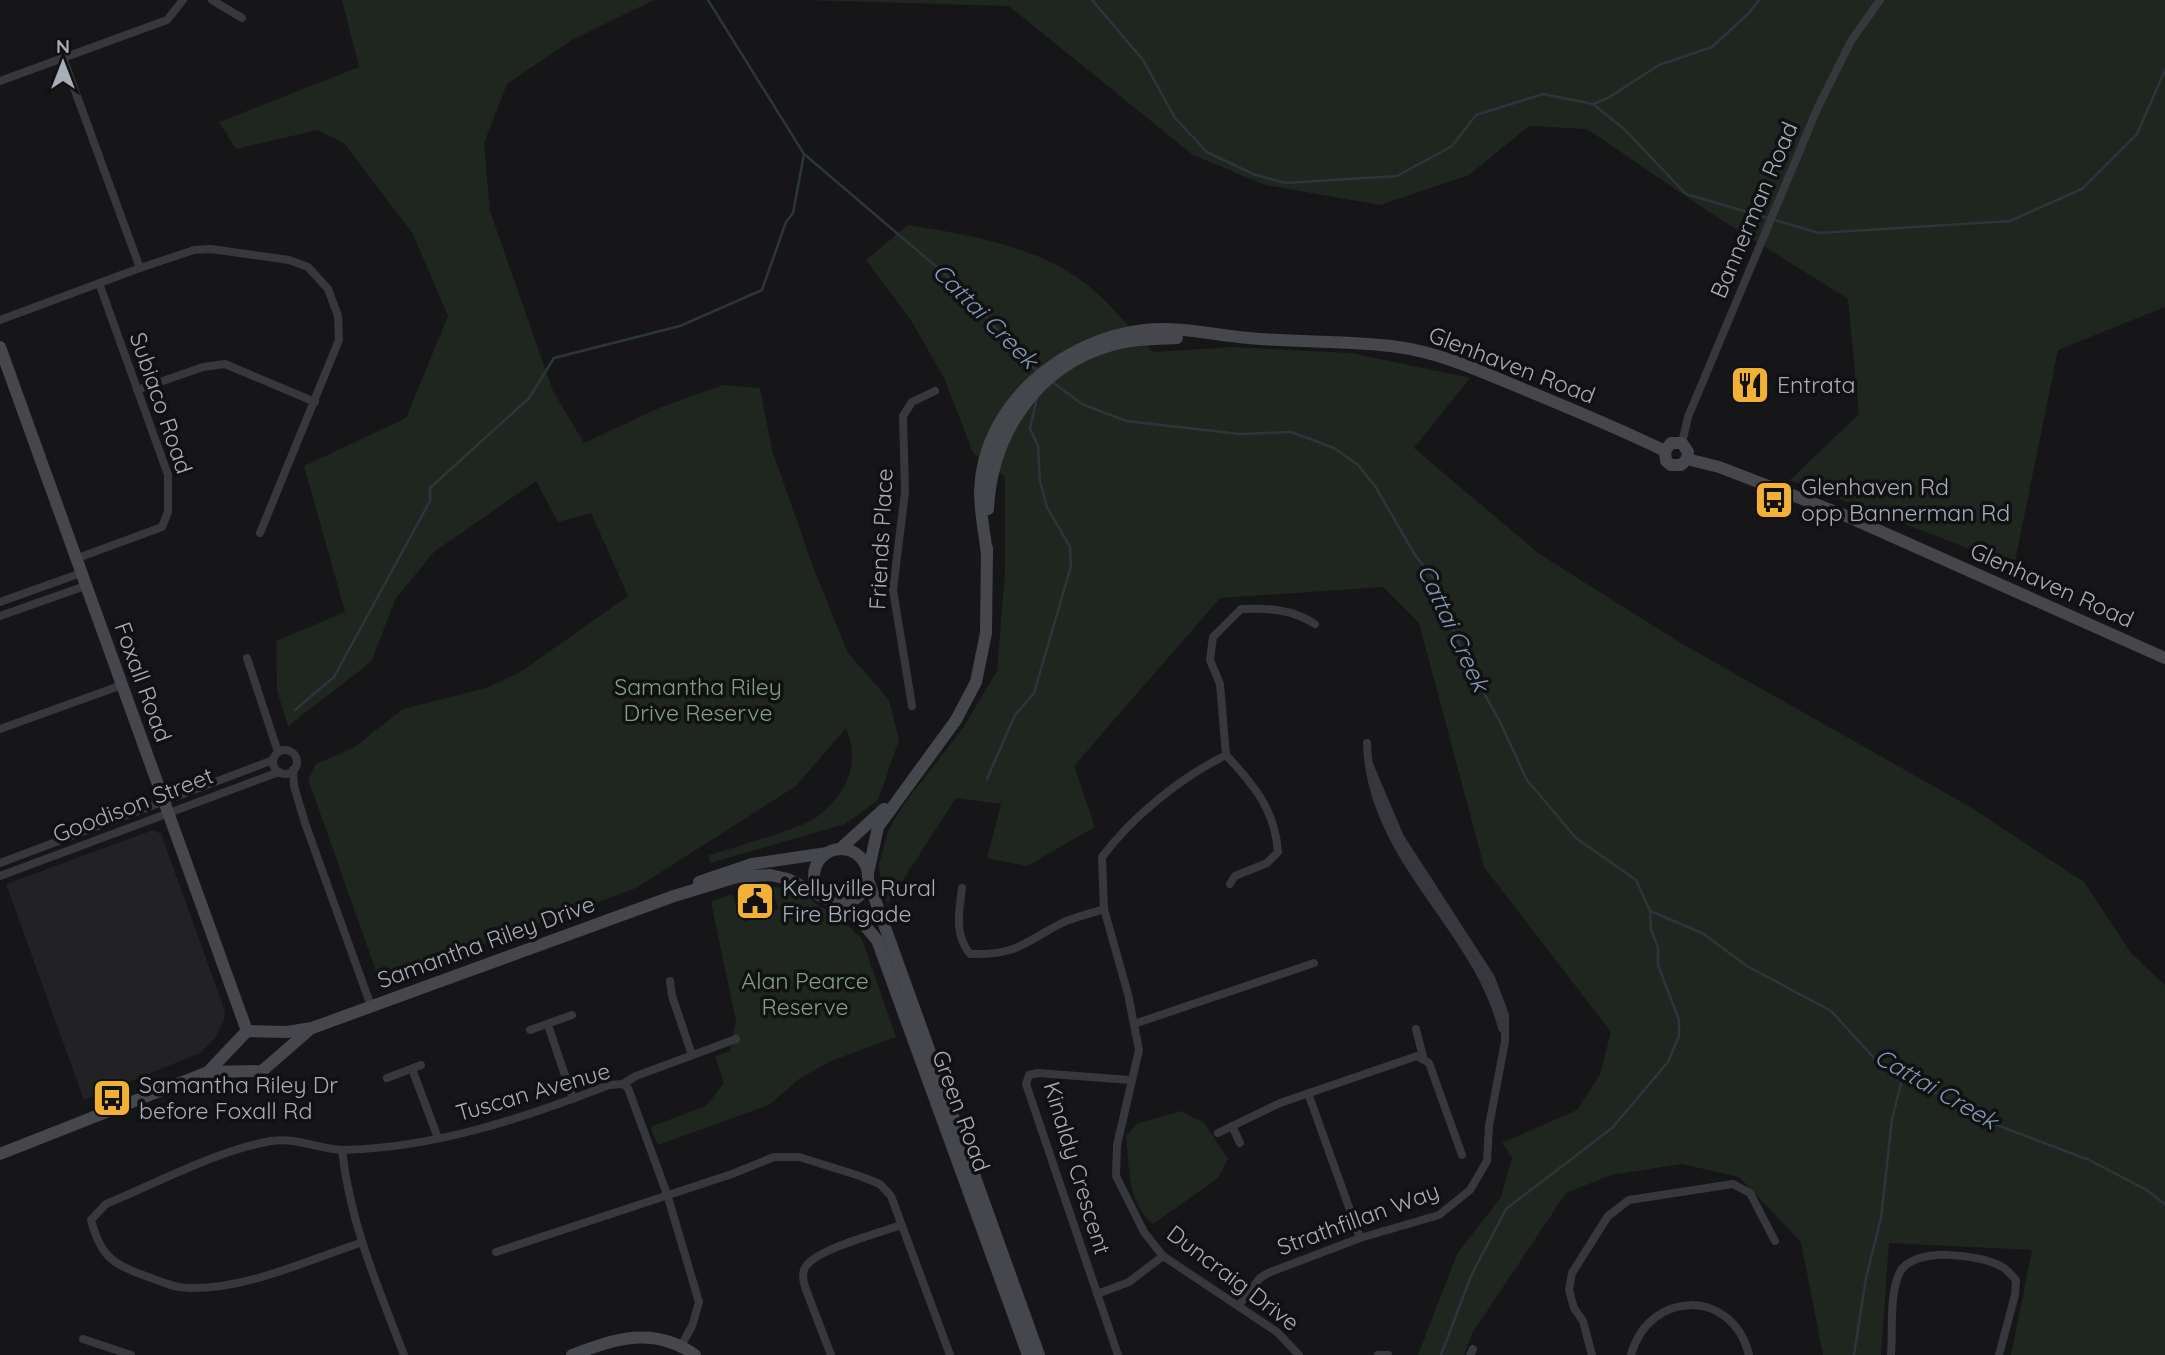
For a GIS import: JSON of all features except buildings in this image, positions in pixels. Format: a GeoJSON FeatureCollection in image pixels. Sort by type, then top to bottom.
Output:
{"type":"FeatureCollection","features":[{"type":"Feature","properties":{"kind":"main road","name":"Glenhaven Road"},"geometry":{"type":"LineString","coordinates":[[868,876],[878,827],[895,799],[943,737],[976,682],[986,633],[986,555],[981,492],[983,470],[991,444],[1010,417],[1023,389],[1061,364],[1113,345],[1212,334],[1357,342],[1429,354],[1509,383],[1665,451]]}},
{"type":"Feature","properties":{"kind":"main road","name":"Foxall Road"},"geometry":{"type":"LineString","coordinates":[[0,347],[3,363],[247,1031]]}},
{"type":"Feature","properties":{"kind":"main road"},"geometry":{"type":"LineString","coordinates":[[1671,443],[1682,443],[1688,452],[1688,459],[1681,465],[1671,465],[1666,461],[1665,451],[1671,443]]}},
{"type":"Feature","properties":{"kind":"main road","name":"Glenhaven Road"},"geometry":{"type":"LineString","coordinates":[[1688,459],[1719,467],[1844,515],[2165,658]]}},
{"type":"Feature","properties":{"kind":"main road","name":"Glenhaven Road"},"geometry":{"type":"LineString","coordinates":[[834,851],[895,799]]}},
{"type":"Feature","properties":{"kind":"main road"},"geometry":{"type":"LineString","coordinates":[[834,851],[859,856],[868,876],[865,889],[853,901],[837,903],[826,899],[815,884],[814,872],[818,861],[834,851]]}},
{"type":"Feature","properties":{"kind":"main road","name":"Samantha Riley Drive"},"geometry":{"type":"LineString","coordinates":[[674,896],[706,879],[738,867],[834,851]]}},
{"type":"Feature","properties":{"kind":"main road","name":"Samantha Riley Drive"},"geometry":{"type":"LineString","coordinates":[[208,1072],[247,1031],[312,1028],[674,896],[754,875],[788,879],[826,899]]}},
{"type":"Feature","properties":{"kind":"main road","name":"Green Road"},"geometry":{"type":"LineString","coordinates":[[868,876],[1039,1355]]}},
{"type":"Feature","properties":{"kind":"main road","name":"Green Road"},"geometry":{"type":"LineString","coordinates":[[826,899],[860,920],[877,940],[1028,1355]]}},
{"type":"Feature","properties":{"kind":"main road","name":"Samantha Riley Drive"},"geometry":{"type":"LineString","coordinates":[[0,1154],[208,1072],[262,1071],[312,1028]]}},
{"type":"Feature","properties":{"kind":"main road"},"geometry":{"type":"LineString","coordinates":[[265,1032],[276,1045],[273,1062]]}},
{"type":"Feature","properties":{"kind":"main road"},"geometry":{"type":"LineString","coordinates":[[235,1044],[235,1058],[248,1070]]}},
{"type":"Feature","properties":{"kind":"main road"},"geometry":{"type":"LineString","coordinates":[[572,1355],[631,1336],[658,1337],[695,1355]]}},
{"type":"Feature","properties":{"kind":"street"},"geometry":{"type":"LineString","coordinates":[[0,81],[167,20],[183,0]]}},
{"type":"Feature","properties":{"kind":"street"},"geometry":{"type":"LineString","coordinates":[[212,0],[242,18]]}},
{"type":"Feature","properties":{"kind":"street","name":"Bannerman Road"},"geometry":{"type":"LineString","coordinates":[[1682,443],[1688,417],[1818,107],[1851,41],[1880,0]]}},
{"type":"Feature","properties":{"kind":"street"},"geometry":{"type":"LineString","coordinates":[[63,58],[139,268]]}},
{"type":"Feature","properties":{"kind":"street"},"geometry":{"type":"LineString","coordinates":[[0,320],[139,268],[202,249],[289,260],[308,267],[328,289],[340,325],[337,349],[260,533]]}},
{"type":"Feature","properties":{"kind":"street","name":"Subiaco Road"},"geometry":{"type":"LineString","coordinates":[[75,559],[157,530],[167,518],[169,482],[99,284]]}},
{"type":"Feature","properties":{"kind":"street"},"geometry":{"type":"LineString","coordinates":[[136,390],[203,366],[225,364],[316,402]]}},
{"type":"Feature","properties":{"kind":"street","name":"Friends Place"},"geometry":{"type":"LineString","coordinates":[[912,706],[893,590],[905,492],[903,416],[912,401],[935,391]]}},
{"type":"Feature","properties":{"kind":"street"},"geometry":{"type":"LineString","coordinates":[[0,602],[83,580]]}},
{"type":"Feature","properties":{"kind":"street"},"geometry":{"type":"LineString","coordinates":[[0,616],[83,580]]}},
{"type":"Feature","properties":{"kind":"street"},"geometry":{"type":"LineString","coordinates":[[1230,884],[1235,876],[1268,863],[1278,852],[1270,810],[1248,779],[1226,755],[1220,684],[1210,660],[1213,637],[1241,609],[1270,608],[1300,614],[1315,624]]}},
{"type":"Feature","properties":{"kind":"street"},"geometry":{"type":"LineString","coordinates":[[247,658],[371,1006]]}},
{"type":"Feature","properties":{"kind":"street"},"geometry":{"type":"LineString","coordinates":[[0,729],[122,685]]}},
{"type":"Feature","properties":{"kind":"street","name":"Strathfillan Way"},"geometry":{"type":"LineString","coordinates":[[1239,1305],[1268,1273],[1360,1238],[1438,1215],[1470,1190],[1487,1161],[1489,1126],[1505,1041],[1505,1015],[1491,978],[1400,837],[1369,764],[1367,743]]}},
{"type":"Feature","properties":{"kind":"street"},"geometry":{"type":"LineString","coordinates":[[279,754],[296,756],[286,772]]}},
{"type":"Feature","properties":{"kind":"street","name":"Goodison Street"},"geometry":{"type":"LineString","coordinates":[[0,876],[166,806],[279,754]]}},
{"type":"Feature","properties":{"kind":"street","name":"Duncraig Drive"},"geometry":{"type":"LineString","coordinates":[[1226,755],[1199,768],[1112,843],[1102,857],[1104,909],[1139,1050],[1117,1145],[1116,1176],[1144,1232],[1163,1256],[1277,1332],[1300,1355]]}},
{"type":"Feature","properties":{"kind":"street","name":"Goodison Street"},"geometry":{"type":"LineString","coordinates":[[0,863],[166,806],[286,772]]}},
{"type":"Feature","properties":{"kind":"street"},"geometry":{"type":"LineString","coordinates":[[962,888],[958,925],[962,944],[970,954],[998,955],[1032,942],[1062,923],[1104,909]]}},
{"type":"Feature","properties":{"kind":"street"},"geometry":{"type":"LineString","coordinates":[[1134,1024],[1204,1003],[1314,963]]}},
{"type":"Feature","properties":{"kind":"street"},"geometry":{"type":"LineString","coordinates":[[670,981],[671,996],[692,1055]]}},
{"type":"Feature","properties":{"kind":"street"},"geometry":{"type":"LineString","coordinates":[[530,1030],[548,1026],[572,1015]]}},
{"type":"Feature","properties":{"kind":"street"},"geometry":{"type":"LineString","coordinates":[[548,1026],[573,1099]]}},
{"type":"Feature","properties":{"kind":"street"},"geometry":{"type":"LineString","coordinates":[[1416,1030],[1423,1057],[1429,1063],[1462,1155]]}},
{"type":"Feature","properties":{"kind":"street"},"geometry":{"type":"LineString","coordinates":[[623,1084],[636,1076],[736,1039]]}},
{"type":"Feature","properties":{"kind":"street"},"geometry":{"type":"LineString","coordinates":[[1218,1133],[1308,1093],[1412,1056],[1423,1057]]}},
{"type":"Feature","properties":{"kind":"street"},"geometry":{"type":"LineString","coordinates":[[387,1078],[416,1067],[438,1138]]}},
{"type":"Feature","properties":{"kind":"street","name":"Kinaldy Crescent"},"geometry":{"type":"LineString","coordinates":[[1130,1080],[1038,1073],[1029,1075],[1026,1084],[1097,1294],[1129,1282],[1163,1256]]}},
{"type":"Feature","properties":{"kind":"street","name":"Tuscan Avenue"},"geometry":{"type":"LineString","coordinates":[[360,1243],[256,1278],[188,1288],[174,1286],[118,1266],[102,1248],[91,1220],[106,1204],[252,1146],[289,1140],[342,1150],[438,1138],[484,1130],[609,1085],[623,1084],[628,1088],[667,1194],[699,1302],[692,1326],[681,1346]]}},
{"type":"Feature","properties":{"kind":"street"},"geometry":{"type":"LineString","coordinates":[[1308,1093],[1360,1238]]}},
{"type":"Feature","properties":{"kind":"street"},"geometry":{"type":"LineString","coordinates":[[1232,1126],[1240,1143]]}},
{"type":"Feature","properties":{"kind":"street"},"geometry":{"type":"LineString","coordinates":[[342,1150],[346,1186],[360,1243],[404,1355]]}},
{"type":"Feature","properties":{"kind":"street"},"geometry":{"type":"LineString","coordinates":[[496,1252],[732,1174],[774,1157],[799,1157],[880,1184],[891,1196],[950,1355]]}},
{"type":"Feature","properties":{"kind":"street"},"geometry":{"type":"LineString","coordinates":[[1592,1355],[1583,1321],[1574,1308],[1569,1290],[1572,1273],[1608,1216],[1629,1200],[1733,1184],[1750,1193],[1775,1241]]}},
{"type":"Feature","properties":{"kind":"street"},"geometry":{"type":"LineString","coordinates":[[831,1355],[805,1287],[803,1279],[807,1266],[825,1253],[901,1225]]}},
{"type":"Feature","properties":{"kind":"street"},"geometry":{"type":"LineString","coordinates":[[1891,1355],[1896,1283],[1900,1271],[1911,1261],[1945,1254],[2004,1268],[2016,1280],[2015,1295],[1999,1355]]}},
{"type":"Feature","properties":{"kind":"street"},"geometry":{"type":"LineString","coordinates":[[1097,1294],[1118,1355]]}},
{"type":"Feature","properties":{"kind":"street"},"geometry":{"type":"LineString","coordinates":[[1631,1355],[1640,1331],[1652,1317],[1681,1305],[1700,1306],[1734,1323],[1745,1339],[1749,1355]]}},
{"type":"Feature","properties":{"kind":"street"},"geometry":{"type":"LineString","coordinates":[[83,1339],[125,1354]]}},
{"type":"Feature","properties":{"kind":"street"},"geometry":{"type":"LineString","coordinates":[[1378,1355],[1388,1355]]}},
{"type":"Feature","properties":{"kind":"shaded area"},"geometry":{"type":"Polygon","coordinates":[[[153,830],[161,834],[225,1011],[224,1020],[215,1038],[200,1053],[84,1100],[6,884],[153,830]]]}},
{"type":"Feature","properties":{"kind":"green space","name":"Samantha Riley Drive Reserve"},"geometry":{"type":"Polygon","coordinates":[[[342,0],[654,0],[572,40],[507,84],[484,143],[490,211],[553,391],[584,443],[659,408],[723,385],[760,388],[772,450],[814,569],[848,653],[889,700],[899,740],[878,800],[845,824],[710,863],[709,855],[797,827],[817,817],[827,808],[843,788],[851,766],[852,754],[846,728],[796,786],[636,888],[380,982],[308,779],[316,764],[353,748],[403,709],[486,688],[519,673],[628,596],[591,513],[558,522],[536,481],[434,552],[396,598],[371,662],[288,726],[277,691],[276,641],[345,612],[304,466],[406,418],[448,316],[413,234],[344,143],[318,130],[236,149],[219,122],[359,67],[342,0]]]}},
{"type":"Feature","properties":{"kind":"green space"},"geometry":{"type":"Polygon","coordinates":[[[803,0],[2165,0],[2165,307],[2058,350],[2014,566],[1790,480],[1859,414],[1848,299],[1712,214],[1587,129],[1529,126],[1469,175],[1380,205],[1265,185],[1193,155],[1009,6],[803,0]]]}},
{"type":"Feature","properties":{"kind":"green space"},"geometry":{"type":"Polygon","coordinates":[[[908,225],[1000,244],[1044,259],[1085,283],[1153,352],[1233,347],[1351,353],[1470,378],[1414,448],[1538,553],[1679,642],[1972,808],[2084,882],[2131,953],[2165,985],[2165,1355],[2011,1355],[2032,1250],[1889,1243],[1881,1355],[1823,1355],[1801,1242],[1739,1177],[1682,1164],[1611,1175],[1566,1193],[1473,1332],[1464,1355],[1418,1355],[1457,1254],[1501,1197],[1512,1158],[1502,1143],[1577,1110],[1600,1074],[1611,1032],[1484,867],[1419,623],[1383,587],[1220,598],[1074,766],[1095,827],[1027,866],[987,858],[1001,804],[956,798],[888,903],[881,891],[879,864],[888,831],[904,804],[963,728],[997,671],[1005,572],[1005,477],[973,453],[945,380],[911,320],[866,260],[908,225]]]}},
{"type":"Feature","properties":{"kind":"green space","name":"Alan Pearce Reserve"},"geometry":{"type":"Polygon","coordinates":[[[770,886],[803,891],[819,907],[834,912],[862,939],[896,1037],[831,1061],[799,1079],[769,1105],[658,1145],[650,1127],[706,1106],[724,1083],[715,1056],[730,1051],[736,1021],[711,902],[732,894],[744,922],[778,909],[770,886]]]}},
{"type":"Feature","properties":{"kind":"green space"},"geometry":{"type":"Polygon","coordinates":[[[1180,1111],[1204,1123],[1228,1159],[1218,1178],[1153,1224],[1145,1216],[1134,1196],[1126,1136],[1137,1124],[1180,1111]]]}},
{"type":"Feature","properties":{"kind":"waterway","name":"Cattai Creek"},"geometry":{"type":"LineString","coordinates":[[708,0],[804,154],[966,292],[1020,358],[1038,371]]}},
{"type":"Feature","properties":{"kind":"waterway"},"geometry":{"type":"LineString","coordinates":[[1092,0],[1143,60],[1175,118],[1207,152],[1253,174],[1285,183],[1397,176],[1452,146],[1476,115],[1543,94],[1593,104],[1625,130],[1686,194],[1819,233],[2010,221],[2082,189],[2137,134],[2165,70]]}},
{"type":"Feature","properties":{"kind":"waterway"},"geometry":{"type":"LineString","coordinates":[[1593,104],[1608,98],[1659,65],[1712,47],[1749,13],[1759,0]]}},
{"type":"Feature","properties":{"kind":"waterway"},"geometry":{"type":"LineString","coordinates":[[295,710],[334,677],[430,501],[430,488],[529,398],[554,358],[680,326],[762,290],[786,222],[793,213],[804,154]]}},
{"type":"Feature","properties":{"kind":"waterway","name":"Cattai Creek"},"geometry":{"type":"LineString","coordinates":[[1051,381],[1082,404],[1126,421],[1240,434],[1291,432],[1334,448],[1358,465],[1375,486],[1415,555],[1435,580],[1464,657],[1500,722],[1527,780],[1576,838],[1636,880],[1650,911],[1702,933],[1747,966],[1831,1011],[1875,1059],[1903,1075],[1986,1121],[2089,1160],[2145,1189],[2165,1204]]}},
{"type":"Feature","properties":{"kind":"waterway"},"geometry":{"type":"LineString","coordinates":[[987,779],[1015,715],[1034,693],[1071,566],[1070,547],[1047,507],[1040,481],[1038,446],[1030,428],[1037,398]]}},
{"type":"Feature","properties":{"kind":"waterway"},"geometry":{"type":"LineString","coordinates":[[1441,1355],[1471,1276],[1506,1209],[1612,1128],[1668,1062],[1679,1036],[1679,1020],[1658,965],[1658,948],[1651,929],[1650,911]]}},
{"type":"Feature","properties":{"kind":"waterway"},"geometry":{"type":"LineString","coordinates":[[1854,1355],[1866,1278],[1881,1218],[1892,1119],[1903,1076]]}},
{"type":"Feature","properties":{"kind":"place","name":"Entrata"},"geometry":{"type":"Point","coordinates":[1750,385]}},
{"type":"Feature","properties":{"kind":"place","name":"Glenhaven Rd opp Bannerman Rd"},"geometry":{"type":"Point","coordinates":[1774,500]}},
{"type":"Feature","properties":{"kind":"place","name":"Kellyville Rural Fire Brigade"},"geometry":{"type":"Point","coordinates":[755,901]}},
{"type":"Feature","properties":{"kind":"place","name":"Samantha Riley Dr before Foxall Rd"},"geometry":{"type":"Point","coordinates":[112,1098]}}]}
